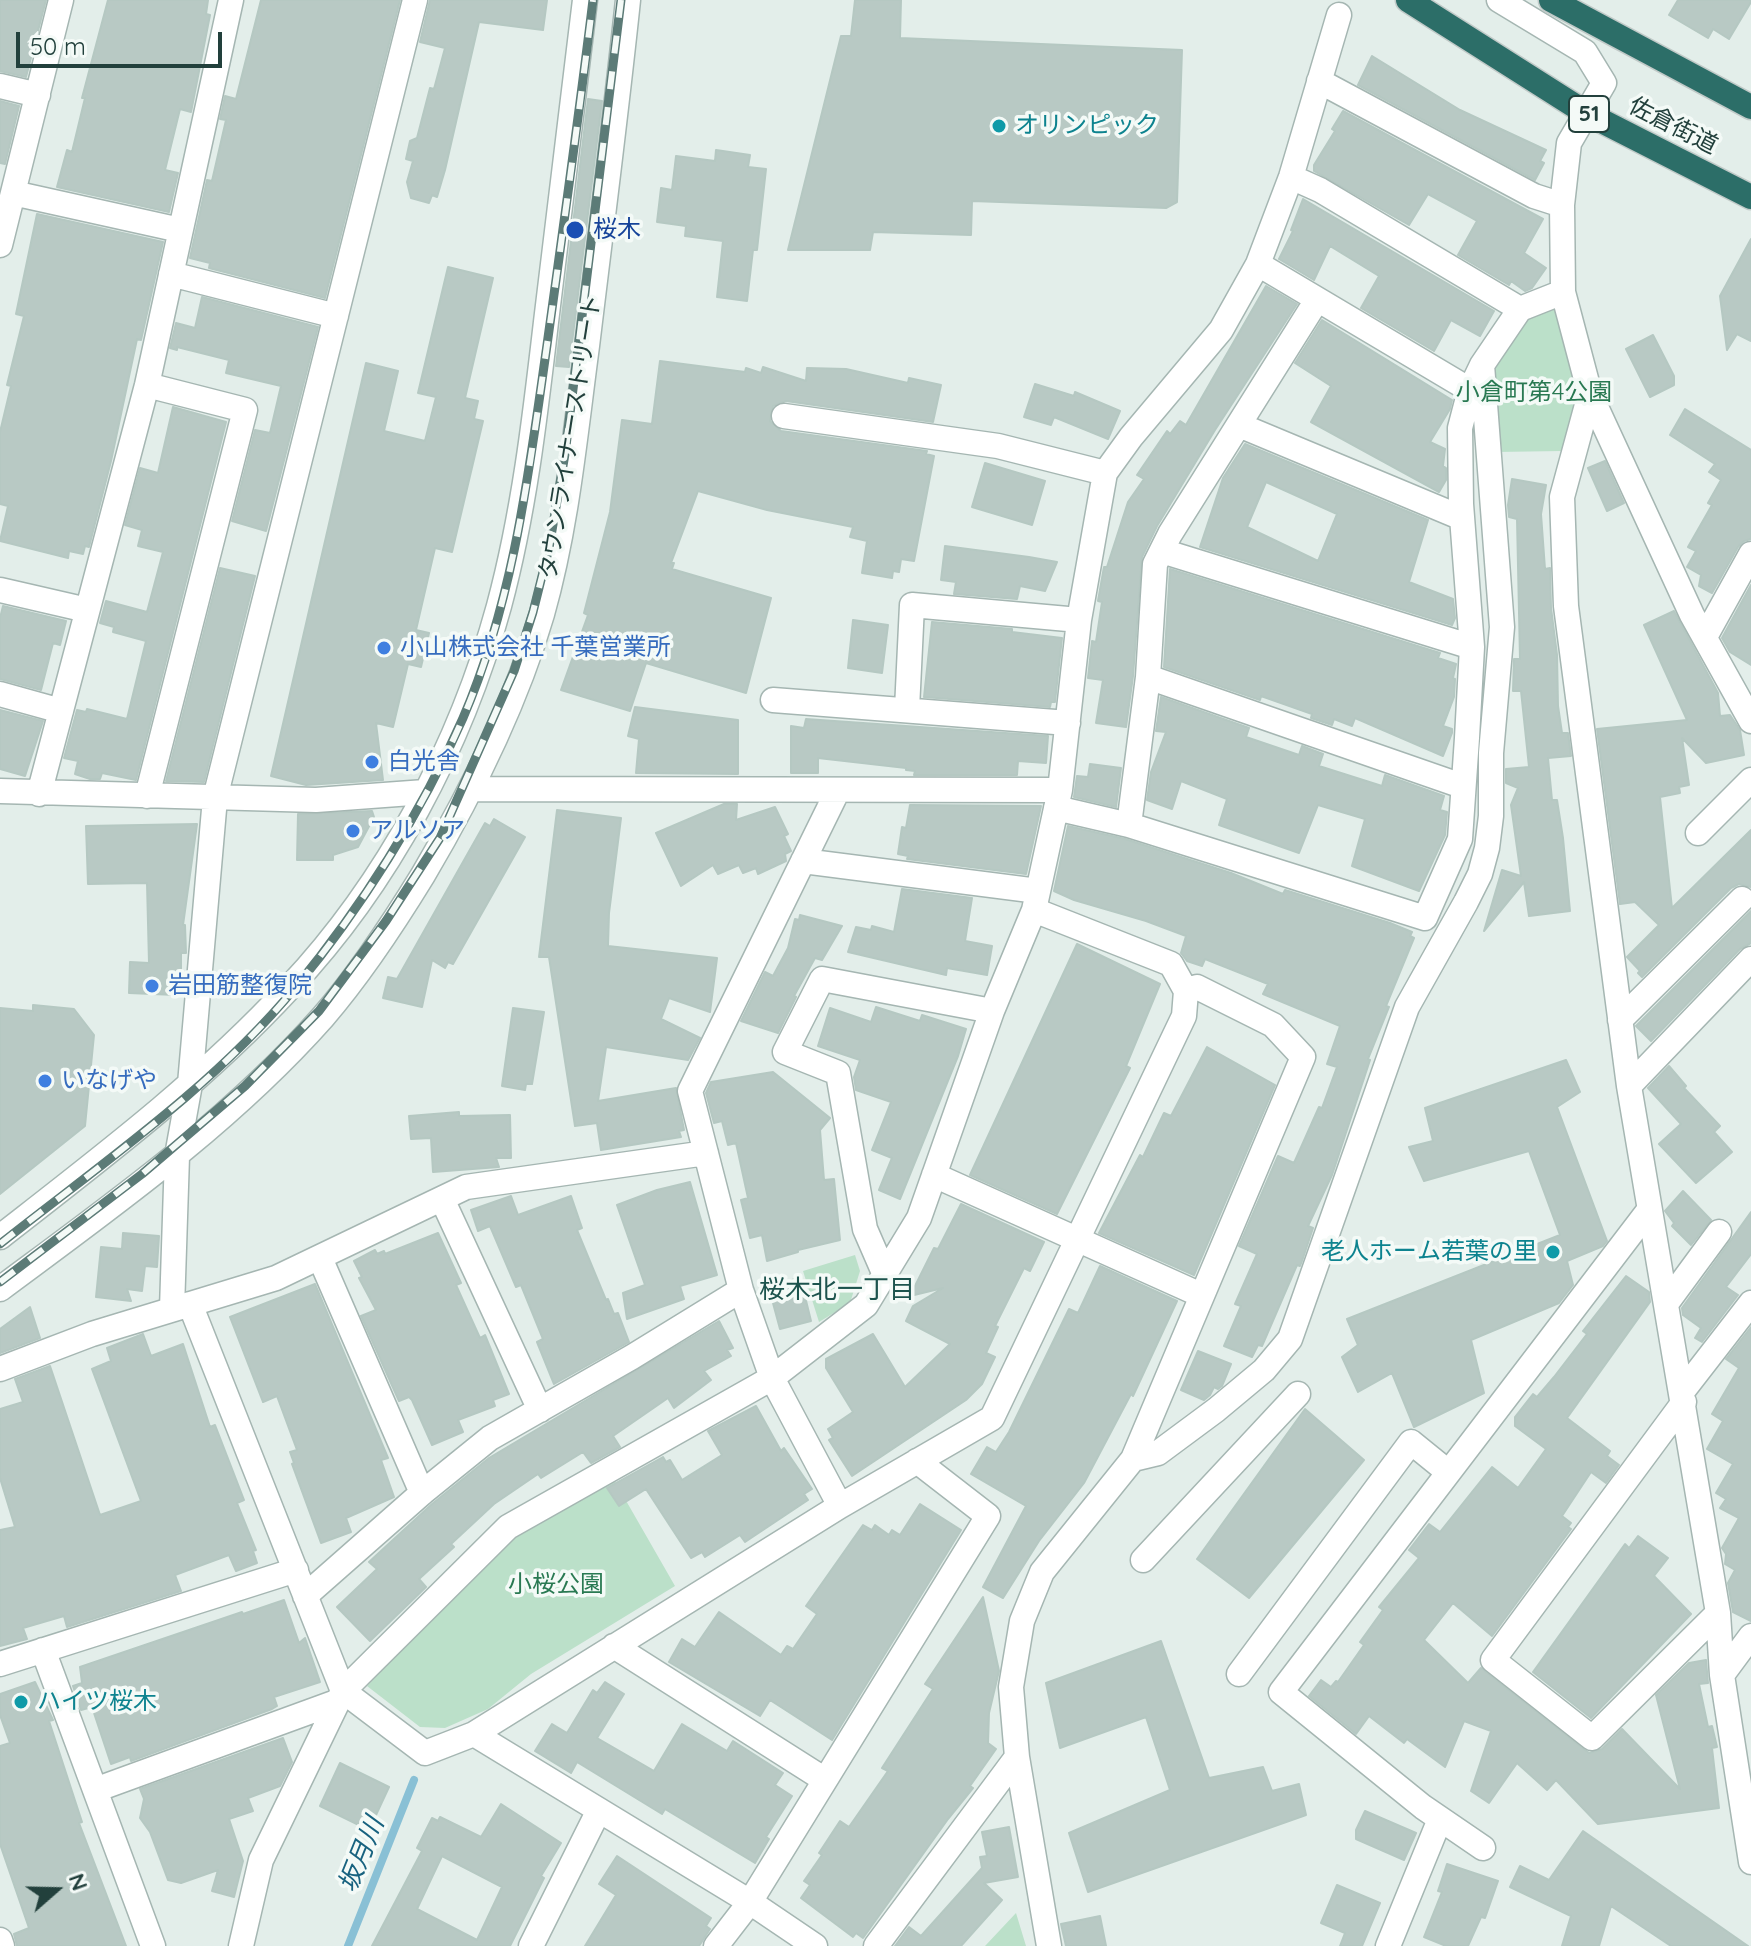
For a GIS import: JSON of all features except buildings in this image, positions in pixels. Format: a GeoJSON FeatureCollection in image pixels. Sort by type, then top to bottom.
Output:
{"type":"FeatureCollection","features":[{"type":"Feature","properties":{"kind":"highway","name":"佐倉街道"},"geometry":{"type":"LineString","coordinates":[[1408,0],[1586,113],[1751,197]]}},
{"type":"Feature","properties":{"kind":"highway"},"geometry":{"type":"LineString","coordinates":[[1551,0],[1751,107]]}},
{"type":"Feature","properties":{"kind":"street"},"geometry":{"type":"LineString","coordinates":[[0,245],[61,0]]}},
{"type":"Feature","properties":{"kind":"street"},"geometry":{"type":"LineString","coordinates":[[39,794],[147,385],[231,0]]}},
{"type":"Feature","properties":{"kind":"street"},"geometry":{"type":"LineString","coordinates":[[415,0],[215,798],[190,1084],[177,1156],[181,1307],[296,1570],[341,1696],[425,1753],[474,1734],[840,1506],[992,1418],[1184,1016],[1186,991],[1171,964],[1036,901],[803,861]]}},
{"type":"Feature","properties":{"kind":"street","name":"タウンライナーストリート"},"geometry":{"type":"LineString","coordinates":[[0,1237],[124,1141],[190,1084],[290,988],[353,910],[402,835],[461,718],[499,607],[531,449],[585,0]]}},
{"type":"Feature","properties":{"kind":"street","name":"タウンライナーストリート"},"geometry":{"type":"LineString","coordinates":[[0,1289],[177,1156],[252,1090],[324,1015],[392,926],[472,789],[523,673],[558,550],[575,437],[628,0]]}},
{"type":"Feature","properties":{"kind":"street"},"geometry":{"type":"LineString","coordinates":[[1499,0],[1585,52],[1604,83],[1569,143],[1562,205],[1563,292],[1590,394],[1705,637],[1751,721]]}},
{"type":"Feature","properties":{"kind":"street"},"geometry":{"type":"LineString","coordinates":[[241,1946],[261,1860],[341,1696],[508,1527],[772,1378],[866,1305],[919,1218],[992,1011],[1036,901],[1058,799],[1079,620],[1105,473],[1131,437],[1221,330],[1258,264],[1291,177],[1339,15]]}},
{"type":"Feature","properties":{"kind":"street"},"geometry":{"type":"LineString","coordinates":[[1319,81],[1534,196],[1562,205]]}},
{"type":"Feature","properties":{"kind":"street"},"geometry":{"type":"LineString","coordinates":[[0,86],[38,95]]}},
{"type":"Feature","properties":{"kind":"street"},"geometry":{"type":"LineString","coordinates":[[1291,177],[1332,197],[1520,309]]}},
{"type":"Feature","properties":{"kind":"street"},"geometry":{"type":"LineString","coordinates":[[13,193],[180,230]]}},
{"type":"Feature","properties":{"kind":"street"},"geometry":{"type":"LineString","coordinates":[[1258,264],[1470,390]]}},
{"type":"Feature","properties":{"kind":"street"},"geometry":{"type":"LineString","coordinates":[[171,274],[336,316]]}},
{"type":"Feature","properties":{"kind":"street"},"geometry":{"type":"LineString","coordinates":[[472,789],[838,790],[1058,799],[1129,825],[1425,918],[1460,839],[1472,647],[1462,518],[1460,428],[1470,390],[1482,365],[1520,309],[1563,292]]}},
{"type":"Feature","properties":{"kind":"street"},"geometry":{"type":"LineString","coordinates":[[1129,825],[1148,677],[1155,564],[1317,300]]}},
{"type":"Feature","properties":{"kind":"street"},"geometry":{"type":"LineString","coordinates":[[1133,1459],[1158,1453],[1216,1410],[1264,1370],[1290,1339],[1407,1007],[1480,874],[1491,816],[1491,753],[1502,627],[1482,365]]}},
{"type":"Feature","properties":{"kind":"street"},"geometry":{"type":"LineString","coordinates":[[147,385],[245,410],[147,796]]}},
{"type":"Feature","properties":{"kind":"street"},"geometry":{"type":"LineString","coordinates":[[1590,394],[1562,497],[1566,606],[1629,1086],[1718,1613],[1722,1675],[1743,1751],[1751,1862]]}},
{"type":"Feature","properties":{"kind":"street"},"geometry":{"type":"LineString","coordinates":[[784,416],[998,446],[1105,473]]}},
{"type":"Feature","properties":{"kind":"street"},"geometry":{"type":"LineString","coordinates":[[1239,425],[1462,518]]}},
{"type":"Feature","properties":{"kind":"street"},"geometry":{"type":"LineString","coordinates":[[1162,551],[1472,647]]}},
{"type":"Feature","properties":{"kind":"street"},"geometry":{"type":"LineString","coordinates":[[1705,637],[1751,554]]}},
{"type":"Feature","properties":{"kind":"street"},"geometry":{"type":"LineString","coordinates":[[0,590],[87,610]]}},
{"type":"Feature","properties":{"kind":"street"},"geometry":{"type":"LineString","coordinates":[[907,709],[912,605],[1079,620]]}},
{"type":"Feature","properties":{"kind":"street"},"geometry":{"type":"LineString","coordinates":[[1148,677],[1462,786]]}},
{"type":"Feature","properties":{"kind":"street"},"geometry":{"type":"LineString","coordinates":[[0,694],[61,711]]}},
{"type":"Feature","properties":{"kind":"street"},"geometry":{"type":"LineString","coordinates":[[773,700],[1068,723]]}},
{"type":"Feature","properties":{"kind":"street"},"geometry":{"type":"LineString","coordinates":[[1698,833],[1751,780]]}},
{"type":"Feature","properties":{"kind":"street"},"geometry":{"type":"LineString","coordinates":[[838,790],[690,1091],[741,1290],[772,1378],[840,1506]]}},
{"type":"Feature","properties":{"kind":"street"},"geometry":{"type":"LineString","coordinates":[[0,791],[316,800],[425,792]]}},
{"type":"Feature","properties":{"kind":"street"},"geometry":{"type":"LineString","coordinates":[[1620,1020],[1742,899]]}},
{"type":"Feature","properties":{"kind":"street"},"geometry":{"type":"LineString","coordinates":[[1629,1086],[1751,959]]}},
{"type":"Feature","properties":{"kind":"street"},"geometry":{"type":"LineString","coordinates":[[885,1275],[865,1229],[838,1073],[785,1052],[822,979],[992,1011]]}},
{"type":"Feature","properties":{"kind":"street"},"geometry":{"type":"LineString","coordinates":[[1049,1946],[1017,1757],[1011,1687],[1022,1621],[1042,1572],[1133,1459],[1303,1057],[1273,1025],[1197,987],[1186,991]]}},
{"type":"Feature","properties":{"kind":"street"},"geometry":{"type":"LineString","coordinates":[[0,1369],[92,1334],[276,1278],[466,1187],[706,1153]]}},
{"type":"Feature","properties":{"kind":"street"},"geometry":{"type":"LineString","coordinates":[[934,1175],[1201,1295]]}},
{"type":"Feature","properties":{"kind":"street"},"geometry":{"type":"LineString","coordinates":[[442,1199],[540,1410]]}},
{"type":"Feature","properties":{"kind":"street"},"geometry":{"type":"LineString","coordinates":[[1483,1848],[1440,1819],[1281,1692],[1649,1210]]}},
{"type":"Feature","properties":{"kind":"street"},"geometry":{"type":"LineString","coordinates":[[1666,1304],[1719,1232]]}},
{"type":"Feature","properties":{"kind":"street"},"geometry":{"type":"LineString","coordinates":[[320,1258],[422,1493]]}},
{"type":"Feature","properties":{"kind":"street"},"geometry":{"type":"LineString","coordinates":[[305,1596],[490,1438],[741,1290]]}},
{"type":"Feature","properties":{"kind":"street"},"geometry":{"type":"LineString","coordinates":[[1718,1613],[1592,1738],[1493,1660],[1751,1303]]}},
{"type":"Feature","properties":{"kind":"street"},"geometry":{"type":"LineString","coordinates":[[1143,1560],[1298,1394]]}},
{"type":"Feature","properties":{"kind":"street"},"geometry":{"type":"LineString","coordinates":[[1239,1674],[1411,1442],[1448,1472]]}},
{"type":"Feature","properties":{"kind":"street"},"geometry":{"type":"LineString","coordinates":[[716,1946],[750,1902],[988,1516],[917,1461]]}},
{"type":"Feature","properties":{"kind":"street"},"geometry":{"type":"LineString","coordinates":[[0,1664],[296,1570]]}},
{"type":"Feature","properties":{"kind":"street"},"geometry":{"type":"LineString","coordinates":[[1722,1675],[1751,1636]]}},
{"type":"Feature","properties":{"kind":"street"},"geometry":{"type":"LineString","coordinates":[[614,1646],[825,1780]]}},
{"type":"Feature","properties":{"kind":"street"},"geometry":{"type":"LineString","coordinates":[[43,1650],[153,1946]]}},
{"type":"Feature","properties":{"kind":"street"},"geometry":{"type":"LineString","coordinates":[[95,1790],[341,1696]]}},
{"type":"Feature","properties":{"kind":"street"},"geometry":{"type":"LineString","coordinates":[[474,1734],[750,1902],[815,1946]]}},
{"type":"Feature","properties":{"kind":"street"},"geometry":{"type":"LineString","coordinates":[[876,1946],[1017,1757]]}},
{"type":"Feature","properties":{"kind":"street"},"geometry":{"type":"LineString","coordinates":[[531,1946],[599,1810]]}},
{"type":"Feature","properties":{"kind":"street"},"geometry":{"type":"LineString","coordinates":[[1388,1946],[1440,1819]]}},
{"type":"Feature","properties":{"kind":"green space","name":"小倉町第4公園"},"geometry":{"type":"Polygon","coordinates":[[[1558,303],[1578,394],[1562,451],[1496,452],[1489,365],[1523,311],[1558,303]]]}},
{"type":"Feature","properties":{"kind":"green space"},"geometry":{"type":"Polygon","coordinates":[[[855,1255],[860,1271],[850,1303],[819,1322],[803,1271],[855,1255]]]}},
{"type":"Feature","properties":{"kind":"green space","name":"小桜公園"},"geometry":{"type":"Polygon","coordinates":[[[613,1478],[675,1586],[531,1674],[488,1709],[445,1728],[420,1727],[367,1686],[505,1542],[613,1478]]]}},
{"type":"Feature","properties":{"kind":"green space"},"geometry":{"type":"Polygon","coordinates":[[[1016,1913],[1026,1946],[985,1946],[1016,1913]]]}},
{"type":"Feature","properties":{"kind":"waterway","name":"坂月川"},"geometry":{"type":"LineString","coordinates":[[348,1946],[414,1780]]}},
{"type":"Feature","properties":{"kind":"railway"},"geometry":{"type":"LineString","coordinates":[[0,1244],[154,1124],[263,1024],[295,988],[366,893],[409,825],[446,754],[481,673],[517,534],[540,392],[593,0]]}},
{"type":"Feature","properties":{"kind":"railway"},"geometry":{"type":"LineString","coordinates":[[0,1282],[142,1174],[245,1086],[319,1011],[386,921],[440,838],[514,671],[549,548],[565,454],[621,0]]}},
{"type":"Feature","properties":{"kind":"place","name":"オリンピック"},"geometry":{"type":"Point","coordinates":[999,126]}},
{"type":"Feature","properties":{"kind":"place","name":"桜木"},"geometry":{"type":"Point","coordinates":[575,230]}},
{"type":"Feature","properties":{"kind":"place","name":"小山株式会社 千葉営業所"},"geometry":{"type":"Point","coordinates":[384,648]}},
{"type":"Feature","properties":{"kind":"place","name":"白光舎"},"geometry":{"type":"Point","coordinates":[372,762]}},
{"type":"Feature","properties":{"kind":"place","name":"アルソア"},"geometry":{"type":"Point","coordinates":[353,831]}},
{"type":"Feature","properties":{"kind":"place","name":"岩田筋整復院"},"geometry":{"type":"Point","coordinates":[152,986]}},
{"type":"Feature","properties":{"kind":"place","name":"いなげや"},"geometry":{"type":"Point","coordinates":[45,1081]}},
{"type":"Feature","properties":{"kind":"place","name":"老人ホーム若葉の里"},"geometry":{"type":"Point","coordinates":[1553,1252]}},
{"type":"Feature","properties":{"kind":"place","name":"ハイツ桜木"},"geometry":{"type":"Point","coordinates":[21,1702]}},
{"type":"Feature","properties":{"kind":"district","name":"桜木北一丁目"},"geometry":{"type":"Point","coordinates":[837,1290]}}]}
